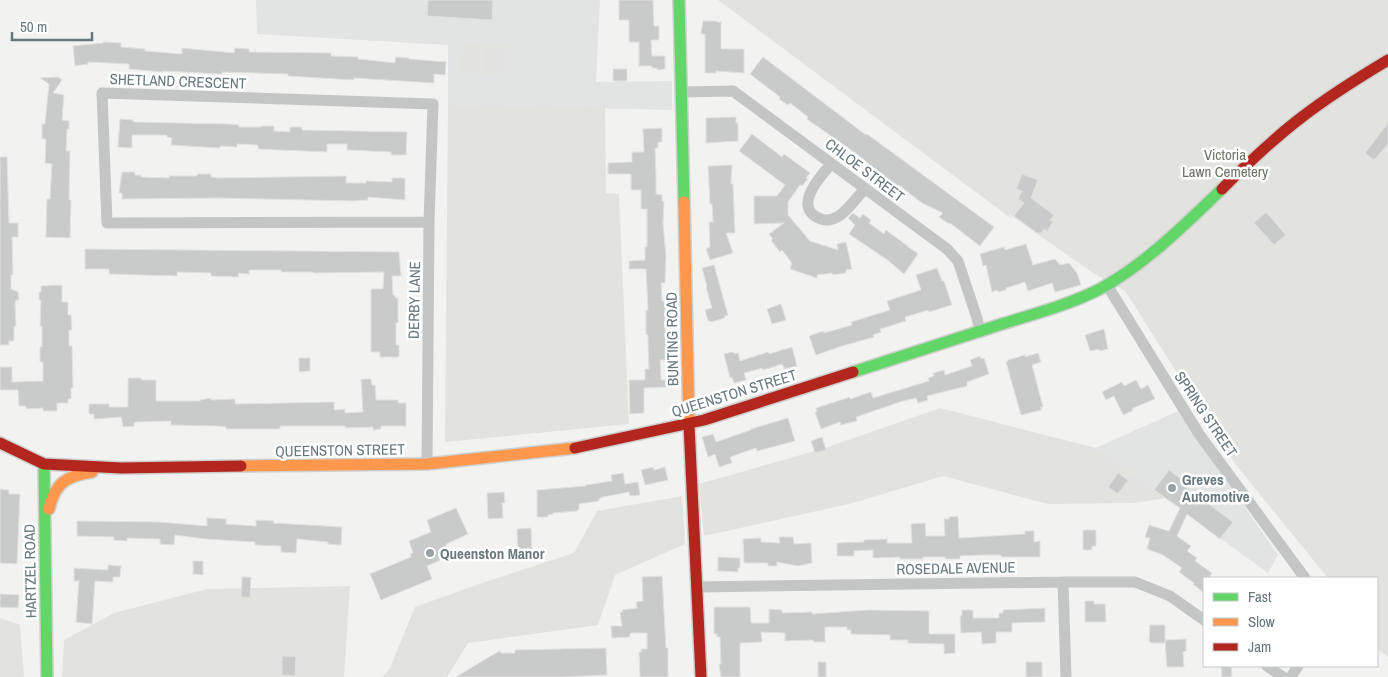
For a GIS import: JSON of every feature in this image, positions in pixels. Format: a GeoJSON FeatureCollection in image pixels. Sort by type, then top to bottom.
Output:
{"type":"FeatureCollection","features":[{"type":"Feature","properties":{"kind":"main road","name":"BUNTING ROAD"},"geometry":{"type":"LineString","coordinates":[[679,0],[688,424],[698,587],[701,677]]}},
{"type":"Feature","properties":{"kind":"main road","name":"QUEENSTON STREET"},"geometry":{"type":"LineString","coordinates":[[0,443],[44,464],[121,468],[427,464],[574,448],[688,424],[980,332],[1064,304],[1107,285],[1161,245],[1276,137],[1318,104],[1388,60]]}},
{"type":"Feature","properties":{"kind":"main road","name":"HARTZEL ROAD"},"geometry":{"type":"LineString","coordinates":[[44,464],[47,677]]}},
{"type":"Feature","properties":{"kind":"main road"},"geometry":{"type":"LineString","coordinates":[[45,534],[52,497],[56,487],[79,473],[121,468]]}},
{"type":"Feature","properties":{"kind":"street","name":"CHLOE STREET"},"geometry":{"type":"LineString","coordinates":[[682,92],[733,91],[864,190],[947,249],[958,261],[980,332]]}},
{"type":"Feature","properties":{"kind":"street","name":"SHETLAND CRESCENT"},"geometry":{"type":"LineString","coordinates":[[430,222],[107,223],[102,92],[434,104],[432,136]]}},
{"type":"Feature","properties":{"kind":"street","name":"DERBY LANE"},"geometry":{"type":"LineString","coordinates":[[427,464],[432,136]]}},
{"type":"Feature","properties":{"kind":"street"},"geometry":{"type":"LineString","coordinates":[[831,164],[811,189],[808,200],[809,208],[813,215],[827,220],[838,217],[864,190]]}},
{"type":"Feature","properties":{"kind":"street","name":"SPRING STREET"},"geometry":{"type":"LineString","coordinates":[[1107,285],[1199,434],[1304,577]]}},
{"type":"Feature","properties":{"kind":"street"},"geometry":{"type":"LineString","coordinates":[[1063,582],[1066,677]]}},
{"type":"Feature","properties":{"kind":"street","name":"ROSEDALE AVENUE"},"geometry":{"type":"LineString","coordinates":[[698,587],[1135,582],[1170,596],[1203,619]]}},
{"type":"Feature","properties":{"kind":"street"},"geometry":{"type":"LineString","coordinates":[[1268,667],[1283,677]]}},
{"type":"Feature","properties":{"kind":"shaded area"},"geometry":{"type":"Polygon","coordinates":[[[256,0],[600,0],[596,82],[672,81],[672,110],[448,105],[448,45],[257,34],[256,0]]]}},
{"type":"Feature","properties":{"kind":"shaded area"},"geometry":{"type":"Polygon","coordinates":[[[1178,411],[1278,555],[1268,573],[1096,448],[1178,411]]]}},
{"type":"Feature","properties":{"kind":"green space","name":"Victoria Lawn Cemetery"},"geometry":{"type":"Polygon","coordinates":[[[718,0],[1388,0],[1388,657],[1378,650],[1378,577],[1327,577],[1236,465],[1125,291],[1093,273],[1009,214],[1012,219],[718,0]]]}},
{"type":"Feature","properties":{"kind":"green space"},"geometry":{"type":"Polygon","coordinates":[[[462,44],[480,44],[480,74],[461,73],[462,44]]]}},
{"type":"Feature","properties":{"kind":"green space"},"geometry":{"type":"Polygon","coordinates":[[[485,45],[503,45],[503,74],[484,74],[485,45]]]}},
{"type":"Feature","properties":{"kind":"green space"},"geometry":{"type":"Polygon","coordinates":[[[448,105],[605,108],[606,193],[619,194],[629,424],[445,442],[448,105]]]}},
{"type":"Feature","properties":{"kind":"green space"},"geometry":{"type":"Polygon","coordinates":[[[940,408],[1096,448],[1165,498],[1134,503],[1048,504],[943,476],[853,503],[704,536],[699,484],[825,448],[940,408]]]}},
{"type":"Feature","properties":{"kind":"green space"},"geometry":{"type":"Polygon","coordinates":[[[682,496],[685,544],[615,575],[598,625],[468,643],[447,677],[382,677],[390,668],[415,607],[574,553],[597,511],[682,496]]]}},
{"type":"Feature","properties":{"kind":"green space"},"geometry":{"type":"Polygon","coordinates":[[[350,586],[344,677],[62,677],[64,640],[114,613],[207,589],[350,586]]]}},
{"type":"Feature","properties":{"kind":"green space"},"geometry":{"type":"Polygon","coordinates":[[[0,618],[20,625],[24,677],[0,677],[0,618]]]}},
{"type":"Feature","properties":{"kind":"building"},"geometry":{"type":"Polygon","coordinates":[[[428,0],[493,0],[492,20],[427,16],[428,0]]]}},
{"type":"Feature","properties":{"kind":"building"},"geometry":{"type":"Polygon","coordinates":[[[619,0],[653,0],[654,26],[659,26],[659,40],[651,40],[652,56],[665,56],[665,69],[657,70],[657,68],[652,68],[652,66],[639,66],[639,42],[629,42],[629,20],[619,20],[619,0]]]}},
{"type":"Feature","properties":{"kind":"building"},"geometry":{"type":"Polygon","coordinates":[[[703,21],[721,22],[721,49],[744,49],[744,73],[716,71],[716,73],[705,73],[705,34],[701,34],[703,21]]]}},
{"type":"Feature","properties":{"kind":"building"},"geometry":{"type":"Polygon","coordinates":[[[103,42],[121,43],[121,47],[145,49],[145,51],[182,54],[182,48],[234,53],[235,48],[249,49],[249,52],[331,53],[331,56],[358,57],[358,59],[395,63],[396,57],[409,58],[446,62],[445,75],[434,74],[434,83],[288,76],[288,74],[163,72],[129,69],[129,64],[88,62],[88,64],[75,66],[73,46],[103,42]]]}},
{"type":"Feature","properties":{"kind":"building"},"geometry":{"type":"Polygon","coordinates":[[[763,57],[866,135],[994,227],[980,246],[939,217],[943,213],[922,203],[899,185],[897,187],[858,155],[807,119],[808,117],[790,103],[788,105],[779,99],[780,97],[750,74],[763,57]]]}},
{"type":"Feature","properties":{"kind":"building"},"geometry":{"type":"Polygon","coordinates":[[[613,69],[627,69],[627,81],[613,81],[613,69]]]}},
{"type":"Feature","properties":{"kind":"building"},"geometry":{"type":"Polygon","coordinates":[[[58,77],[62,80],[53,93],[64,95],[62,120],[69,121],[66,151],[70,151],[70,238],[46,237],[47,199],[50,199],[52,164],[45,163],[46,139],[42,139],[42,124],[45,124],[49,84],[40,78],[58,77]]]}},
{"type":"Feature","properties":{"kind":"building"},"geometry":{"type":"Polygon","coordinates":[[[736,117],[738,141],[706,143],[706,118],[736,117]]]}},
{"type":"Feature","properties":{"kind":"building"},"geometry":{"type":"Polygon","coordinates":[[[120,119],[133,120],[133,122],[229,124],[239,125],[239,127],[274,126],[274,131],[290,132],[290,127],[302,127],[302,130],[407,132],[406,155],[391,155],[391,152],[347,150],[347,144],[327,144],[327,152],[258,149],[258,145],[237,144],[237,147],[220,146],[220,148],[171,145],[172,138],[167,137],[167,135],[132,135],[132,148],[118,147],[120,119]]]}},
{"type":"Feature","properties":{"kind":"building"},"geometry":{"type":"Polygon","coordinates":[[[1388,123],[1388,144],[1374,160],[1365,153],[1388,123]]]}},
{"type":"Feature","properties":{"kind":"building"},"geometry":{"type":"Polygon","coordinates":[[[662,128],[662,142],[658,142],[658,148],[655,148],[656,194],[662,195],[662,201],[664,201],[663,223],[666,256],[665,283],[661,283],[662,301],[665,301],[668,360],[660,360],[661,380],[668,380],[668,387],[644,388],[644,413],[630,414],[629,380],[645,380],[645,369],[649,369],[648,335],[646,335],[646,311],[648,310],[646,269],[629,269],[629,261],[645,260],[647,209],[641,209],[641,190],[631,190],[631,174],[608,174],[608,163],[632,162],[632,152],[644,152],[643,129],[662,128]]]}},
{"type":"Feature","properties":{"kind":"building"},"geometry":{"type":"Polygon","coordinates":[[[752,134],[782,157],[784,154],[810,173],[806,178],[808,179],[802,186],[800,185],[788,202],[788,215],[810,241],[838,250],[837,244],[846,242],[852,269],[846,270],[846,273],[817,275],[817,278],[790,269],[792,263],[782,250],[780,252],[769,234],[784,223],[754,224],[754,196],[777,196],[785,185],[739,151],[752,134]]]}},
{"type":"Feature","properties":{"kind":"building"},"geometry":{"type":"Polygon","coordinates":[[[0,157],[7,157],[9,223],[18,223],[18,237],[12,237],[13,275],[11,275],[11,289],[18,292],[19,300],[16,300],[15,305],[16,326],[14,327],[14,341],[9,341],[9,345],[0,345],[0,157]]]}},
{"type":"Feature","properties":{"kind":"building"},"geometry":{"type":"Polygon","coordinates":[[[732,165],[731,184],[733,184],[735,233],[726,233],[733,253],[710,260],[706,249],[710,247],[709,222],[713,222],[708,166],[732,165]]]}},
{"type":"Feature","properties":{"kind":"building"},"geometry":{"type":"Polygon","coordinates":[[[122,172],[135,172],[135,175],[141,175],[141,177],[169,178],[169,176],[197,176],[197,174],[211,174],[211,177],[218,178],[346,176],[346,183],[366,183],[366,181],[392,182],[392,178],[405,178],[405,200],[368,197],[368,200],[353,201],[216,198],[122,199],[122,193],[119,193],[122,172]]]}},
{"type":"Feature","properties":{"kind":"building"},"geometry":{"type":"Polygon","coordinates":[[[1022,174],[1038,180],[1031,198],[1054,215],[1050,220],[1053,222],[1047,231],[1044,229],[1041,233],[1037,233],[1014,216],[1024,203],[1018,199],[1022,191],[1016,189],[1022,174]]]}},
{"type":"Feature","properties":{"kind":"building"},"geometry":{"type":"Polygon","coordinates":[[[1266,212],[1286,235],[1274,245],[1254,223],[1266,212]]]}},
{"type":"Feature","properties":{"kind":"building"},"geometry":{"type":"Polygon","coordinates":[[[853,213],[860,218],[863,214],[871,220],[869,223],[884,234],[886,230],[918,254],[904,274],[889,261],[849,234],[855,225],[848,218],[853,213]]]}},
{"type":"Feature","properties":{"kind":"building"},"geometry":{"type":"Polygon","coordinates":[[[1026,244],[1033,265],[1055,259],[1060,265],[1069,263],[1077,273],[1081,285],[1055,292],[1052,283],[1028,291],[1025,282],[1006,288],[1006,290],[992,292],[986,265],[983,266],[980,254],[1004,247],[1005,250],[1026,244]]]}},
{"type":"Feature","properties":{"kind":"building"},"geometry":{"type":"Polygon","coordinates":[[[85,249],[399,252],[401,276],[392,276],[393,295],[395,295],[395,298],[398,298],[396,345],[399,345],[399,357],[380,357],[380,352],[371,352],[371,289],[383,289],[384,272],[313,273],[249,270],[249,274],[239,273],[238,277],[211,276],[211,273],[177,272],[177,276],[109,274],[109,269],[85,269],[85,249]]]}},
{"type":"Feature","properties":{"kind":"building"},"geometry":{"type":"Polygon","coordinates":[[[714,265],[728,315],[724,316],[725,318],[711,322],[708,321],[705,310],[712,308],[702,268],[714,265]]]}},
{"type":"Feature","properties":{"kind":"building"},"geometry":{"type":"Polygon","coordinates":[[[937,268],[942,281],[944,281],[952,305],[905,317],[906,321],[880,329],[881,332],[873,335],[874,337],[816,355],[809,336],[852,325],[851,322],[890,310],[887,301],[921,290],[916,275],[937,268]]]}},
{"type":"Feature","properties":{"kind":"building"},"geometry":{"type":"Polygon","coordinates":[[[62,285],[62,302],[68,302],[68,315],[71,315],[72,330],[69,330],[69,346],[72,346],[73,388],[71,388],[71,399],[68,399],[68,403],[57,403],[57,411],[43,411],[43,408],[26,409],[26,406],[19,406],[18,390],[0,390],[0,367],[12,367],[12,382],[43,381],[43,362],[40,362],[42,326],[40,326],[41,300],[39,300],[39,292],[41,292],[41,286],[62,285]]]}},
{"type":"Feature","properties":{"kind":"building"},"geometry":{"type":"Polygon","coordinates":[[[781,304],[786,320],[772,324],[767,309],[781,304]]]}},
{"type":"Feature","properties":{"kind":"building"},"geometry":{"type":"Polygon","coordinates":[[[1104,329],[1108,349],[1090,351],[1085,335],[1104,329]]]}},
{"type":"Feature","properties":{"kind":"building"},"geometry":{"type":"Polygon","coordinates":[[[792,347],[797,366],[785,369],[782,364],[763,370],[762,368],[744,373],[746,380],[734,383],[732,377],[730,378],[724,354],[738,353],[740,361],[792,347]]]}},
{"type":"Feature","properties":{"kind":"building"},"geometry":{"type":"Polygon","coordinates":[[[1038,353],[1041,362],[1032,365],[1043,407],[1041,407],[1041,410],[1021,415],[1006,362],[1025,355],[1025,357],[1038,353]]]}},
{"type":"Feature","properties":{"kind":"building"},"geometry":{"type":"Polygon","coordinates":[[[980,356],[981,359],[984,358],[989,374],[967,382],[967,386],[927,396],[928,400],[918,403],[916,398],[903,401],[856,417],[857,421],[841,425],[840,422],[821,429],[815,412],[817,412],[816,408],[871,392],[873,398],[929,381],[928,378],[934,376],[933,373],[944,370],[945,375],[972,366],[970,360],[980,356]]]}},
{"type":"Feature","properties":{"kind":"building"},"geometry":{"type":"Polygon","coordinates":[[[299,358],[310,358],[310,371],[299,372],[299,358]]]}},
{"type":"Feature","properties":{"kind":"building"},"geometry":{"type":"Polygon","coordinates":[[[128,378],[156,380],[156,401],[200,401],[211,398],[211,400],[235,399],[235,404],[334,402],[334,410],[345,409],[345,413],[363,412],[361,379],[371,379],[372,385],[375,385],[376,400],[398,400],[398,403],[406,403],[406,426],[381,426],[381,429],[373,430],[373,427],[345,428],[345,426],[280,426],[280,429],[226,429],[226,427],[216,426],[171,425],[171,421],[136,422],[134,426],[123,427],[121,417],[94,419],[94,414],[89,414],[89,404],[109,404],[109,407],[128,407],[128,378]]]}},
{"type":"Feature","properties":{"kind":"building"},"geometry":{"type":"Polygon","coordinates":[[[1136,380],[1141,389],[1148,385],[1155,399],[1133,408],[1132,411],[1123,415],[1114,396],[1106,400],[1102,392],[1122,382],[1124,386],[1136,380]]]}},
{"type":"Feature","properties":{"kind":"building"},"geometry":{"type":"Polygon","coordinates":[[[788,418],[795,441],[757,451],[756,448],[730,457],[732,463],[719,467],[715,454],[708,457],[702,437],[713,434],[716,442],[788,418]]]}},
{"type":"Feature","properties":{"kind":"building"},"geometry":{"type":"Polygon","coordinates":[[[822,437],[826,450],[815,453],[811,441],[822,437]]]}},
{"type":"Feature","properties":{"kind":"building"},"geometry":{"type":"Polygon","coordinates":[[[653,467],[654,470],[665,467],[668,480],[645,485],[641,470],[653,467]]]}},
{"type":"Feature","properties":{"kind":"building"},"geometry":{"type":"Polygon","coordinates":[[[1169,470],[1189,485],[1187,488],[1233,522],[1220,539],[1187,514],[1177,536],[1191,546],[1187,551],[1197,558],[1195,561],[1212,573],[1210,577],[1203,577],[1203,592],[1179,572],[1182,568],[1163,555],[1147,549],[1150,538],[1145,537],[1149,525],[1169,531],[1180,508],[1154,490],[1169,470]]]}},
{"type":"Feature","properties":{"kind":"building"},"geometry":{"type":"Polygon","coordinates":[[[623,473],[625,484],[638,482],[640,495],[630,496],[629,492],[603,497],[599,501],[579,504],[577,511],[553,513],[548,515],[548,517],[537,517],[537,490],[586,486],[612,481],[611,475],[623,473]]]}},
{"type":"Feature","properties":{"kind":"building"},"geometry":{"type":"Polygon","coordinates":[[[1118,473],[1128,480],[1118,494],[1108,487],[1118,473]]]}},
{"type":"Feature","properties":{"kind":"building"},"geometry":{"type":"Polygon","coordinates":[[[0,489],[9,490],[9,494],[20,494],[17,564],[0,563],[0,489]]]}},
{"type":"Feature","properties":{"kind":"building"},"geometry":{"type":"Polygon","coordinates":[[[504,492],[505,503],[502,503],[503,518],[488,519],[487,493],[504,492]]]}},
{"type":"Feature","properties":{"kind":"building","name":"Queenston Manor"},"geometry":{"type":"Polygon","coordinates":[[[456,508],[468,534],[446,544],[450,556],[427,566],[432,579],[381,600],[370,574],[411,557],[410,554],[413,553],[409,541],[431,532],[427,520],[456,508]]]}},
{"type":"Feature","properties":{"kind":"building"},"geometry":{"type":"Polygon","coordinates":[[[958,516],[959,538],[1025,534],[1025,531],[1034,531],[1034,542],[1040,541],[1040,557],[980,555],[960,556],[960,559],[945,559],[945,557],[923,557],[923,559],[900,559],[900,557],[873,558],[873,550],[854,551],[854,556],[837,556],[837,543],[887,539],[887,543],[912,543],[911,524],[925,523],[926,536],[945,536],[944,519],[958,516]]]}},
{"type":"Feature","properties":{"kind":"building"},"geometry":{"type":"Polygon","coordinates":[[[207,518],[226,519],[226,524],[256,526],[256,520],[274,521],[273,523],[342,527],[341,545],[297,539],[296,553],[281,552],[281,546],[255,545],[255,542],[175,535],[174,545],[160,544],[160,539],[127,538],[127,541],[113,540],[114,537],[77,536],[77,521],[159,522],[207,526],[207,518]]]}},
{"type":"Feature","properties":{"kind":"building"},"geometry":{"type":"Polygon","coordinates":[[[531,528],[532,553],[518,554],[517,529],[531,528]]]}},
{"type":"Feature","properties":{"kind":"building"},"geometry":{"type":"Polygon","coordinates":[[[1083,530],[1096,530],[1096,546],[1092,546],[1092,550],[1083,550],[1083,530]]]}},
{"type":"Feature","properties":{"kind":"building"},"geometry":{"type":"Polygon","coordinates":[[[779,537],[793,537],[794,544],[811,543],[812,563],[798,566],[777,562],[777,566],[768,566],[768,563],[744,563],[743,539],[761,538],[761,542],[780,543],[779,537]]]}},
{"type":"Feature","properties":{"kind":"building"},"geometry":{"type":"Polygon","coordinates":[[[718,557],[740,558],[738,572],[718,571],[718,557]]]}},
{"type":"Feature","properties":{"kind":"building"},"geometry":{"type":"Polygon","coordinates":[[[193,561],[203,561],[203,575],[193,574],[193,561]]]}},
{"type":"Feature","properties":{"kind":"building"},"geometry":{"type":"Polygon","coordinates":[[[108,565],[121,566],[120,577],[113,577],[113,582],[95,581],[92,624],[76,622],[79,581],[74,581],[74,568],[108,570],[108,565]]]}},
{"type":"Feature","properties":{"kind":"building"},"geometry":{"type":"Polygon","coordinates":[[[662,576],[666,648],[668,648],[668,677],[640,677],[639,652],[641,652],[641,649],[647,649],[647,633],[630,633],[630,637],[612,638],[611,626],[622,626],[620,612],[637,608],[636,602],[643,601],[642,577],[662,576]]]}},
{"type":"Feature","properties":{"kind":"building"},"geometry":{"type":"Polygon","coordinates":[[[242,577],[251,577],[250,598],[241,597],[242,577]]]}},
{"type":"Feature","properties":{"kind":"building"},"geometry":{"type":"Polygon","coordinates":[[[0,594],[19,595],[18,608],[0,607],[0,594]]]}},
{"type":"Feature","properties":{"kind":"building"},"geometry":{"type":"Polygon","coordinates":[[[1085,601],[1094,601],[1094,604],[1105,604],[1106,622],[1085,622],[1085,601]]]}},
{"type":"Feature","properties":{"kind":"building"},"geometry":{"type":"Polygon","coordinates":[[[714,607],[750,607],[751,623],[769,623],[769,609],[782,610],[782,613],[812,612],[812,614],[869,610],[929,611],[929,634],[955,634],[955,653],[944,654],[944,644],[908,643],[908,640],[890,640],[890,635],[851,634],[851,630],[847,630],[847,627],[825,627],[825,642],[813,642],[813,640],[785,641],[785,633],[761,632],[762,642],[740,643],[740,677],[721,677],[719,664],[721,664],[720,637],[714,634],[714,607]]]}},
{"type":"Feature","properties":{"kind":"building"},"geometry":{"type":"Polygon","coordinates":[[[1045,608],[1045,622],[1012,623],[1012,632],[996,632],[996,643],[982,644],[981,632],[961,633],[960,616],[962,616],[962,610],[973,610],[973,618],[999,618],[999,613],[1003,613],[1003,610],[1045,608]]]}},
{"type":"Feature","properties":{"kind":"building"},"geometry":{"type":"Polygon","coordinates":[[[1150,625],[1165,625],[1165,643],[1151,643],[1149,641],[1150,625]]]}},
{"type":"Feature","properties":{"kind":"building"},"geometry":{"type":"Polygon","coordinates":[[[1186,639],[1186,651],[1183,652],[1184,667],[1167,667],[1165,640],[1186,639]]]}},
{"type":"Feature","properties":{"kind":"building"},"geometry":{"type":"Polygon","coordinates":[[[606,648],[607,675],[456,677],[499,651],[502,653],[515,653],[515,650],[606,648]]]}},
{"type":"Feature","properties":{"kind":"building"},"geometry":{"type":"Polygon","coordinates":[[[282,656],[296,656],[295,676],[282,675],[282,656]]]}},
{"type":"Feature","properties":{"kind":"building"},"geometry":{"type":"Polygon","coordinates":[[[818,662],[826,662],[826,677],[818,677],[818,662]]]}},
{"type":"Feature","properties":{"kind":"building"},"geometry":{"type":"Polygon","coordinates":[[[1026,662],[1042,662],[1042,677],[1026,677],[1026,662]]]}},
{"type":"Feature","properties":{"kind":"building"},"geometry":{"type":"Polygon","coordinates":[[[1221,667],[1231,667],[1232,677],[1222,677],[1221,667]]]}},
{"type":"Feature","properties":{"kind":"traffic: fast"},"geometry":{"type":"LineString","coordinates":[[679,0],[684,202]]}},
{"type":"Feature","properties":{"kind":"traffic: fast"},"geometry":{"type":"LineString","coordinates":[[853,372],[1051,309],[1098,290],[1148,257],[1222,189]]}},
{"type":"Feature","properties":{"kind":"traffic: fast"},"geometry":{"type":"LineString","coordinates":[[44,464],[47,677]]}},
{"type":"Feature","properties":{"kind":"traffic: slow"},"geometry":{"type":"LineString","coordinates":[[684,202],[689,425]]}},
{"type":"Feature","properties":{"kind":"traffic: slow"},"geometry":{"type":"LineString","coordinates":[[241,466],[427,464],[575,448]]}},
{"type":"Feature","properties":{"kind":"traffic: slow"},"geometry":{"type":"LineString","coordinates":[[49,509],[58,487],[63,482],[75,476],[92,472]]}},
{"type":"Feature","properties":{"kind":"traffic: jam"},"geometry":{"type":"LineString","coordinates":[[1222,189],[1260,152],[1302,117],[1344,87],[1388,60]]}},
{"type":"Feature","properties":{"kind":"traffic: jam"},"geometry":{"type":"LineString","coordinates":[[575,448],[704,420],[853,372]]}},
{"type":"Feature","properties":{"kind":"traffic: jam"},"geometry":{"type":"LineString","coordinates":[[689,425],[701,677]]}},
{"type":"Feature","properties":{"kind":"traffic: jam"},"geometry":{"type":"LineString","coordinates":[[0,443],[44,464],[121,468],[241,466]]}},
{"type":"Feature","properties":{"kind":"place","name":"Greves Automotive"},"geometry":{"type":"Point","coordinates":[1172,488]}},
{"type":"Feature","properties":{"kind":"place","name":"Queenston Manor"},"geometry":{"type":"Point","coordinates":[430,553]}}]}
